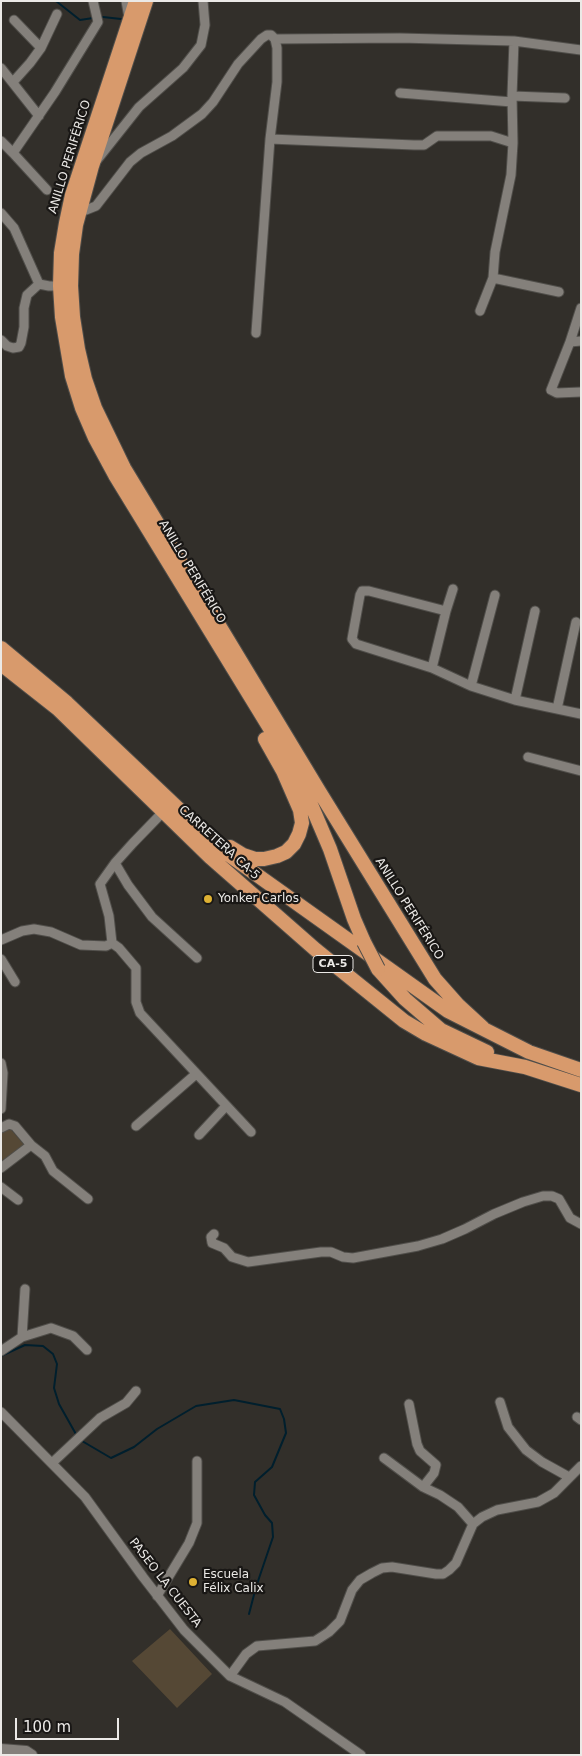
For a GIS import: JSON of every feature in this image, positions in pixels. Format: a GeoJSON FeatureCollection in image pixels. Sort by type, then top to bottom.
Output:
{"type":"FeatureCollection","features":[{"type":"Feature","properties":{"kind":"highway","name":"ANILLO PERIFÉRICO"},"geometry":{"type":"LineString","coordinates":[[136,1],[72,195],[61,253],[60,286],[65,345],[82,408],[114,475],[285,753],[307,795],[330,849],[364,942],[378,969],[405,999],[441,1030],[497,1057],[525,1067]]}},
{"type":"Feature","properties":{"kind":"highway","name":"ANILLO PERIFÉRICO"},"geometry":{"type":"LineString","coordinates":[[146,1],[92,166],[80,208],[72,254],[71,286],[73,317],[85,379],[107,437],[124,468],[324,799],[435,979],[458,1005],[484,1028]]}},
{"type":"Feature","properties":{"kind":"highway"},"geometry":{"type":"LineString","coordinates":[[127,768],[243,855],[255,859],[277,856],[286,852],[294,844],[299,834],[302,823],[300,810],[283,771],[208,639],[177,577]]}},
{"type":"Feature","properties":{"kind":"highway","name":"CA-5"},"geometry":{"type":"LineString","coordinates":[[1,648],[68,703],[127,768]]}},
{"type":"Feature","properties":{"kind":"highway","name":"CA-5"},"geometry":{"type":"LineString","coordinates":[[1,664],[58,709],[127,768]]}},
{"type":"Feature","properties":{"kind":"highway","name":"CARRETERA CA-5"},"geometry":{"type":"LineString","coordinates":[[127,768],[222,850],[448,1011],[529,1052],[581,1070]]}},
{"type":"Feature","properties":{"kind":"highway","name":"CARRETERA CA-5"},"geometry":{"type":"LineString","coordinates":[[127,768],[163,812],[210,857],[316,950],[404,1020],[426,1034],[478,1058],[525,1067],[581,1085]]}},
{"type":"Feature","properties":{"kind":"street"},"geometry":{"type":"LineString","coordinates":[[13,153],[79,55],[98,22],[93,1]]}},
{"type":"Feature","properties":{"kind":"street"},"geometry":{"type":"LineString","coordinates":[[126,1],[130,21]]}},
{"type":"Feature","properties":{"kind":"street"},"geometry":{"type":"LineString","coordinates":[[92,166],[139,107],[183,68],[201,45],[205,25],[203,1]]}},
{"type":"Feature","properties":{"kind":"street"},"geometry":{"type":"LineString","coordinates":[[13,82],[41,48],[57,14]]}},
{"type":"Feature","properties":{"kind":"street"},"geometry":{"type":"LineString","coordinates":[[14,20],[41,48]]}},
{"type":"Feature","properties":{"kind":"street"},"geometry":{"type":"LineString","coordinates":[[80,208],[86,210],[96,206],[130,162],[141,153],[172,136],[202,114],[213,102],[238,64],[267,35],[275,39],[400,38],[514,42],[581,50]]}},
{"type":"Feature","properties":{"kind":"street"},"geometry":{"type":"LineString","coordinates":[[256,333],[270,139],[277,82],[277,48],[275,39]]}},
{"type":"Feature","properties":{"kind":"street"},"geometry":{"type":"LineString","coordinates":[[480,311],[493,278],[495,252],[511,175],[514,42]]}},
{"type":"Feature","properties":{"kind":"street"},"geometry":{"type":"LineString","coordinates":[[1,68],[39,116]]}},
{"type":"Feature","properties":{"kind":"street"},"geometry":{"type":"LineString","coordinates":[[400,93],[512,99],[565,98]]}},
{"type":"Feature","properties":{"kind":"street"},"geometry":{"type":"LineString","coordinates":[[270,139],[424,145],[437,136],[491,136],[513,143]]}},
{"type":"Feature","properties":{"kind":"street"},"geometry":{"type":"LineString","coordinates":[[1,141],[47,190]]}},
{"type":"Feature","properties":{"kind":"street"},"geometry":{"type":"LineString","coordinates":[[1,212],[14,228],[39,284]]}},
{"type":"Feature","properties":{"kind":"street"},"geometry":{"type":"LineString","coordinates":[[493,278],[559,292]]}},
{"type":"Feature","properties":{"kind":"street"},"geometry":{"type":"LineString","coordinates":[[39,284],[60,286]]}},
{"type":"Feature","properties":{"kind":"street"},"geometry":{"type":"LineString","coordinates":[[1,340],[7,346],[19,347],[24,328],[24,308],[27,295],[39,284]]}},
{"type":"Feature","properties":{"kind":"street"},"geometry":{"type":"LineString","coordinates":[[581,308],[551,390],[557,393],[581,392]]}},
{"type":"Feature","properties":{"kind":"street"},"geometry":{"type":"LineString","coordinates":[[570,342],[581,341]]}},
{"type":"Feature","properties":{"kind":"street"},"geometry":{"type":"LineString","coordinates":[[432,668],[453,590]]}},
{"type":"Feature","properties":{"kind":"street"},"geometry":{"type":"LineString","coordinates":[[446,611],[369,591],[362,591],[352,640],[356,644],[432,668],[470,686],[515,700],[581,714]]}},
{"type":"Feature","properties":{"kind":"street"},"geometry":{"type":"LineString","coordinates":[[470,686],[495,595]]}},
{"type":"Feature","properties":{"kind":"street"},"geometry":{"type":"LineString","coordinates":[[515,700],[534,611]]}},
{"type":"Feature","properties":{"kind":"street"},"geometry":{"type":"LineString","coordinates":[[556,709],[576,622]]}},
{"type":"Feature","properties":{"kind":"street"},"geometry":{"type":"LineString","coordinates":[[528,757],[581,771]]}},
{"type":"Feature","properties":{"kind":"street"},"geometry":{"type":"LineString","coordinates":[[163,812],[115,863],[100,884],[109,916],[112,943],[119,948],[136,968],[136,1002],[140,1014],[251,1132]]}},
{"type":"Feature","properties":{"kind":"street"},"geometry":{"type":"LineString","coordinates":[[115,863],[152,917],[198,958]]}},
{"type":"Feature","properties":{"kind":"street"},"geometry":{"type":"LineString","coordinates":[[1,940],[22,931],[34,929],[51,932],[81,945],[106,946],[112,943]]}},
{"type":"Feature","properties":{"kind":"street"},"geometry":{"type":"LineString","coordinates":[[1,959],[15,982]]}},
{"type":"Feature","properties":{"kind":"street"},"geometry":{"type":"LineString","coordinates":[[1,1063],[3,1073],[1,1109]]}},
{"type":"Feature","properties":{"kind":"street"},"geometry":{"type":"LineString","coordinates":[[136,1126],[196,1074]]}},
{"type":"Feature","properties":{"kind":"street"},"geometry":{"type":"LineString","coordinates":[[199,1135],[226,1106]]}},
{"type":"Feature","properties":{"kind":"street"},"geometry":{"type":"LineString","coordinates":[[1,1128],[9,1124],[15,1126],[31,1145],[45,1156],[53,1171],[88,1199]]}},
{"type":"Feature","properties":{"kind":"street"},"geometry":{"type":"LineString","coordinates":[[1,1168],[31,1145]]}},
{"type":"Feature","properties":{"kind":"street"},"geometry":{"type":"LineString","coordinates":[[1,1187],[18,1200]]}},
{"type":"Feature","properties":{"kind":"street"},"geometry":{"type":"LineString","coordinates":[[214,1234],[211,1237],[212,1243],[224,1248],[232,1257],[248,1262],[321,1252],[331,1252],[354,1258],[418,1246],[442,1239],[494,1214],[543,1196],[552,1196],[559,1199],[570,1218],[581,1224]]}},
{"type":"Feature","properties":{"kind":"street"},"geometry":{"type":"LineString","coordinates":[[22,1337],[25,1289]]}},
{"type":"Feature","properties":{"kind":"street"},"geometry":{"type":"LineString","coordinates":[[1,1351],[22,1337],[51,1328],[73,1336],[87,1350]]}},
{"type":"Feature","properties":{"kind":"street"},"geometry":{"type":"LineString","coordinates":[[52,1463],[100,1418],[126,1403],[136,1391]]}},
{"type":"Feature","properties":{"kind":"street"},"geometry":{"type":"LineString","coordinates":[[500,1402],[508,1427],[526,1450],[542,1462],[569,1477]]}},
{"type":"Feature","properties":{"kind":"street"},"geometry":{"type":"LineString","coordinates":[[409,1404],[420,1451],[436,1465],[434,1474],[423,1487]]}},
{"type":"Feature","properties":{"kind":"street","name":"PASEO LA CUESTA"},"geometry":{"type":"LineString","coordinates":[[1,1412],[85,1497],[184,1630],[230,1676],[285,1702],[361,1755]]}},
{"type":"Feature","properties":{"kind":"street"},"geometry":{"type":"LineString","coordinates":[[384,1458],[423,1487],[458,1507],[474,1524]]}},
{"type":"Feature","properties":{"kind":"street"},"geometry":{"type":"LineString","coordinates":[[157,1596],[189,1543],[197,1523],[197,1461]]}},
{"type":"Feature","properties":{"kind":"street"},"geometry":{"type":"LineString","coordinates":[[230,1676],[246,1654],[257,1646],[316,1641],[329,1632],[340,1621],[352,1590],[360,1580],[382,1568],[392,1567],[443,1574],[456,1563],[474,1524],[482,1516],[497,1510],[538,1502],[554,1492],[581,1466]]}},
{"type":"Feature","properties":{"kind":"street"},"geometry":{"type":"LineString","coordinates":[[1,1749],[26,1751],[32,1755]]}},
{"type":"Feature","properties":{"kind":"shaded area"},"geometry":{"type":"Polygon","coordinates":[[[7,1125],[26,1147],[1,1161],[1,1127],[7,1125]]]}},
{"type":"Feature","properties":{"kind":"shaded area"},"geometry":{"type":"Polygon","coordinates":[[[170,1629],[212,1674],[177,1708],[132,1661],[170,1629]]]}},
{"type":"Feature","properties":{"kind":"waterway"},"geometry":{"type":"LineString","coordinates":[[56,1],[80,20],[93,18]]}},
{"type":"Feature","properties":{"kind":"waterway"},"geometry":{"type":"LineString","coordinates":[[103,17],[121,19]]}},
{"type":"Feature","properties":{"kind":"waterway"},"geometry":{"type":"LineString","coordinates":[[1,1356],[25,1345],[43,1346],[53,1354],[57,1364],[54,1388],[59,1404],[77,1436]]}},
{"type":"Feature","properties":{"kind":"waterway"},"geometry":{"type":"LineString","coordinates":[[82,1441],[111,1458],[134,1447],[157,1429],[196,1406],[234,1400],[280,1409],[286,1433],[272,1467],[255,1482],[254,1495],[265,1515],[272,1523],[273,1537],[249,1614]]}},
{"type":"Feature","properties":{"kind":"place","name":"Yonker Carlos"},"geometry":{"type":"Point","coordinates":[208,899]}},
{"type":"Feature","properties":{"kind":"place","name":"Escuela Félix Calix"},"geometry":{"type":"Point","coordinates":[193,1582]}}]}
